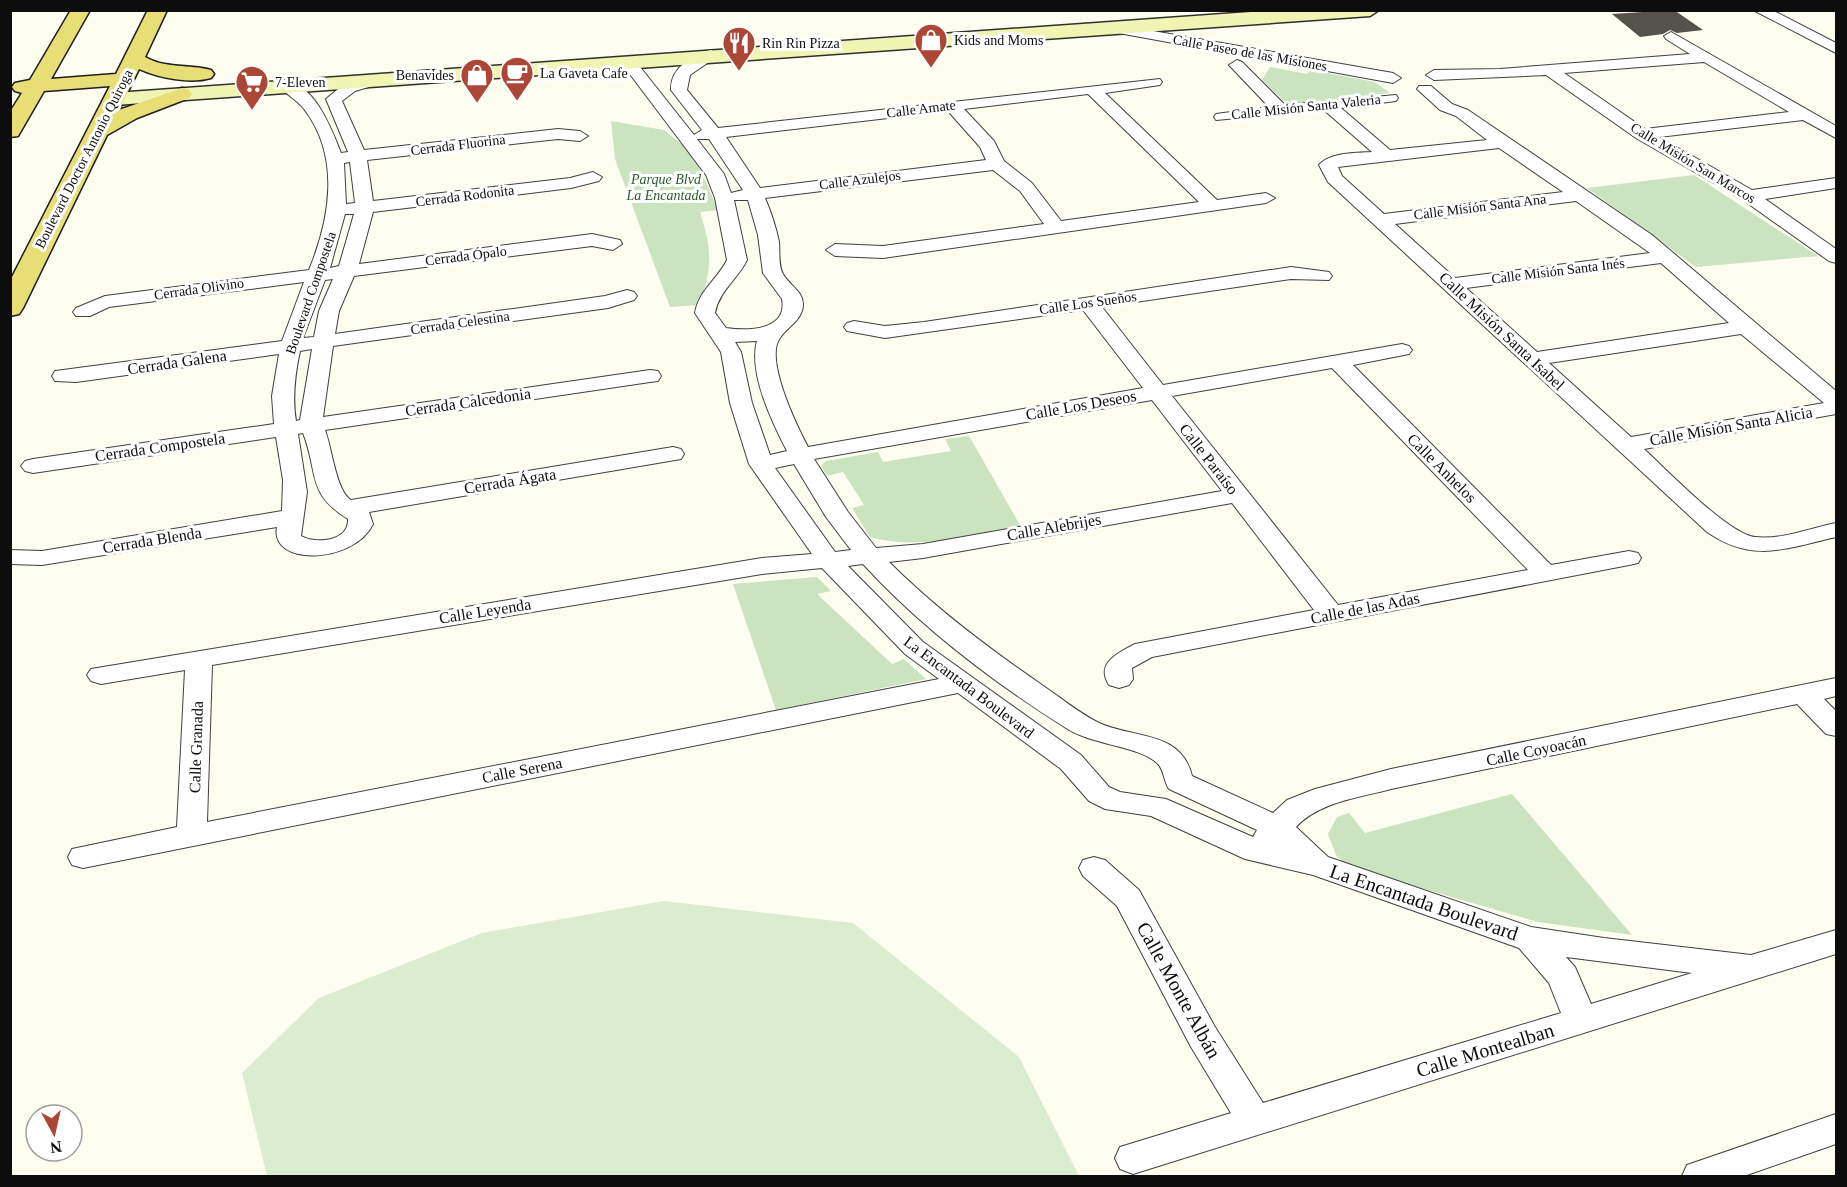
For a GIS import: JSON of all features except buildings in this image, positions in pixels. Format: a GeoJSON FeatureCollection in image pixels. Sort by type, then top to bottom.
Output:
{"type":"FeatureCollection","features":[{"type":"Feature","properties":{"kind":"main road"},"geometry":{"type":"LineString","coordinates":[[11,130],[18,105],[38,86],[81,10]]}},
{"type":"Feature","properties":{"kind":"main road","name":"Boulevard Doctor Antonio Quiroga"},"geometry":{"type":"LineString","coordinates":[[10,308],[158,10]]}},
{"type":"Feature","properties":{"kind":"main road"},"geometry":{"type":"LineString","coordinates":[[98,131],[129,113],[182,94],[906,40],[1107,19],[1250,18],[1370,10]]}},
{"type":"Feature","properties":{"kind":"main road"},"geometry":{"type":"LineString","coordinates":[[18,105],[161,70],[204,74],[1084,12],[1107,19]]}},
{"type":"Feature","properties":{"kind":"main road"},"geometry":{"type":"LineString","coordinates":[[906,40],[903,32],[911,29],[1014,21],[1084,12]]}},
{"type":"Feature","properties":{"kind":"main road"},"geometry":{"type":"LineString","coordinates":[[739,53],[818,41],[823,38],[826,29]]}},
{"type":"Feature","properties":{"kind":"main road"},"geometry":{"type":"LineString","coordinates":[[10,77],[51,62]]}},
{"type":"Feature","properties":{"kind":"main road"},"geometry":{"type":"LineString","coordinates":[[10,88],[125,79],[182,94]]}},
{"type":"Feature","properties":{"kind":"street"},"geometry":{"type":"LineString","coordinates":[[1760,10],[1836,49]]}},
{"type":"Feature","properties":{"kind":"street","name":"Calle Paseo de las Misiones"},"geometry":{"type":"LineString","coordinates":[[1250,18],[1234,26],[1231,32],[1238,42],[1417,80]]}},
{"type":"Feature","properties":{"kind":"street","name":"Calle Paseo de las Misiones"},"geometry":{"type":"LineString","coordinates":[[1107,19],[1417,80]]}},
{"type":"Feature","properties":{"kind":"street"},"geometry":{"type":"LineString","coordinates":[[1671,36],[1836,133]]}},
{"type":"Feature","properties":{"kind":"street"},"geometry":{"type":"LineString","coordinates":[[711,55],[686,69],[678,84],[684,97],[715,133],[741,169],[754,194],[769,240],[774,277],[790,292],[793,304],[792,312],[786,322],[773,333],[745,337],[720,334]]}},
{"type":"Feature","properties":{"kind":"street"},"geometry":{"type":"LineString","coordinates":[[1417,80],[1487,79],[1500,74],[1706,57]]}},
{"type":"Feature","properties":{"kind":"street","name":"La Encantada Boulevard"},"geometry":{"type":"LineString","coordinates":[[628,62],[715,174],[724,198],[736,260],[732,270],[707,302],[705,313],[709,323],[720,334],[731,352],[741,403],[761,464],[829,561],[914,648],[1071,762],[1099,794],[1131,806],[1156,806],[1256,851],[1317,865],[1530,939],[1754,968]]}},
{"type":"Feature","properties":{"kind":"street"},"geometry":{"type":"LineString","coordinates":[[1237,65],[1281,110]]}},
{"type":"Feature","properties":{"kind":"street","name":"Calle Misión San Marcos"},"geometry":{"type":"LineString","coordinates":[[1549,70],[1642,134],[1749,196],[1836,257]]}},
{"type":"Feature","properties":{"kind":"street"},"geometry":{"type":"LineString","coordinates":[[1417,80],[1446,107],[1462,113],[1502,143],[1619,220],[1836,402]]}},
{"type":"Feature","properties":{"kind":"street","name":"Boulevard Compostela"},"geometry":{"type":"LineString","coordinates":[[288,87],[306,99],[322,125],[336,159],[336,210],[332,240],[291,347],[283,404],[295,506],[287,529],[289,540],[306,548],[322,548],[349,538],[359,530],[362,522],[360,516],[338,502],[329,489],[321,449],[311,424],[329,311],[355,251],[365,208],[358,156],[334,99],[349,88],[373,81]]}},
{"type":"Feature","properties":{"kind":"street","name":"Calle Amate"},"geometry":{"type":"LineString","coordinates":[[687,137],[1154,82]]}},
{"type":"Feature","properties":{"kind":"street"},"geometry":{"type":"LineString","coordinates":[[1092,89],[1212,205]]}},
{"type":"Feature","properties":{"kind":"street","name":"Calle Misión Santa Valeria"},"geometry":{"type":"LineString","coordinates":[[1222,117],[1390,98]]}},
{"type":"Feature","properties":{"kind":"street"},"geometry":{"type":"LineString","coordinates":[[1327,105],[1386,155]]}},
{"type":"Feature","properties":{"kind":"street"},"geometry":{"type":"LineString","coordinates":[[952,106],[988,145],[997,164],[1026,187],[1057,228]]}},
{"type":"Feature","properties":{"kind":"street"},"geometry":{"type":"LineString","coordinates":[[1642,134],[1805,115]]}},
{"type":"Feature","properties":{"kind":"street"},"geometry":{"type":"LineString","coordinates":[[322,125],[343,122]]}},
{"type":"Feature","properties":{"kind":"street","name":"Cerrada Fluorina"},"geometry":{"type":"LineString","coordinates":[[336,159],[558,134],[580,136]]}},
{"type":"Feature","properties":{"kind":"street","name":"Calle Misión Santa Isabel"},"geometry":{"type":"LineString","coordinates":[[1502,143],[1343,159],[1328,165],[1335,178],[1380,220],[1716,527],[1735,539],[1750,544],[1771,543],[1836,530]]}},
{"type":"Feature","properties":{"kind":"street","name":"Calle Azulejos"},"geometry":{"type":"LineString","coordinates":[[724,198],[997,164]]}},
{"type":"Feature","properties":{"kind":"street","name":"Cerrada Rodonita"},"geometry":{"type":"LineString","coordinates":[[336,210],[571,183],[593,177]]}},
{"type":"Feature","properties":{"kind":"street"},"geometry":{"type":"LineString","coordinates":[[1749,196],[1836,183]]}},
{"type":"Feature","properties":{"kind":"street","name":"Calle Misión Santa Ana"},"geometry":{"type":"LineString","coordinates":[[1380,220],[1579,195]]}},
{"type":"Feature","properties":{"kind":"street"},"geometry":{"type":"LineString","coordinates":[[835,250],[883,252],[1266,198]]}},
{"type":"Feature","properties":{"kind":"street","name":"Cerrada Ópalo"},"geometry":{"type":"LineString","coordinates":[[318,274],[592,240],[613,244]]}},
{"type":"Feature","properties":{"kind":"street","name":"Calle Misión Santa Inés"},"geometry":{"type":"LineString","coordinates":[[1451,284],[1665,257]]}},
{"type":"Feature","properties":{"kind":"street","name":"Calle Los Sueños"},"geometry":{"type":"LineString","coordinates":[[854,327],[872,331],[903,330],[1291,273],[1322,276]]}},
{"type":"Feature","properties":{"kind":"street","name":"Cerrada Olivino"},"geometry":{"type":"LineString","coordinates":[[83,312],[105,302],[318,274]]}},
{"type":"Feature","properties":{"kind":"street"},"geometry":{"type":"LineString","coordinates":[[723,280],[741,275],[774,277]]}},
{"type":"Feature","properties":{"kind":"street","name":"Cerrada Celestina"},"geometry":{"type":"LineString","coordinates":[[291,347],[608,302],[627,296]]}},
{"type":"Feature","properties":{"kind":"street","name":"Calle Paraíso"},"geometry":{"type":"LineString","coordinates":[[1088,303],[1331,614]]}},
{"type":"Feature","properties":{"kind":"street"},"geometry":{"type":"LineString","coordinates":[[1533,359],[1745,327]]}},
{"type":"Feature","properties":{"kind":"street","name":"La Encantada Boulevard"},"geometry":{"type":"LineString","coordinates":[[773,333],[766,344],[771,384],[800,455],[835,512],[871,558],[895,583],[989,662],[1083,726],[1103,736],[1140,741],[1162,751],[1175,764],[1179,782],[1276,826],[1317,865]]}},
{"type":"Feature","properties":{"kind":"street","name":"Cerrada Galena"},"geometry":{"type":"LineString","coordinates":[[63,376],[291,347]]}},
{"type":"Feature","properties":{"kind":"street","name":"Calle Los Deseos"},"geometry":{"type":"LineString","coordinates":[[761,464],[800,455],[1402,350]]}},
{"type":"Feature","properties":{"kind":"street","name":"Calle Anhelos"},"geometry":{"type":"LineString","coordinates":[[1337,362],[1546,574]]}},
{"type":"Feature","properties":{"kind":"street","name":"Cerrada Calcedonia"},"geometry":{"type":"LineString","coordinates":[[286,429],[650,376]]}},
{"type":"Feature","properties":{"kind":"street","name":"Calle Misión Santa Alicia"},"geometry":{"type":"LineString","coordinates":[[1626,445],[1836,408]]}},
{"type":"Feature","properties":{"kind":"street","name":"Cerrada Compostela"},"geometry":{"type":"LineString","coordinates":[[33,466],[286,429]]}},
{"type":"Feature","properties":{"kind":"street","name":"Cerrada Ágata"},"geometry":{"type":"LineString","coordinates":[[348,508],[673,454]]}},
{"type":"Feature","properties":{"kind":"street","name":"Calle Alebrijes"},"geometry":{"type":"LineString","coordinates":[[871,558],[1238,495]]}},
{"type":"Feature","properties":{"kind":"street","name":"Cerrada Blenda"},"geometry":{"type":"LineString","coordinates":[[10,557],[42,558],[292,517]]}},
{"type":"Feature","properties":{"kind":"street","name":"Calle Leyenda"},"geometry":{"type":"LineString","coordinates":[[101,675],[739,570],[871,558]]}},
{"type":"Feature","properties":{"kind":"street","name":"Calle de las Adas"},"geometry":{"type":"LineString","coordinates":[[1119,679],[1119,664],[1144,650],[1629,558]]}},
{"type":"Feature","properties":{"kind":"street","name":"Calle Granada"},"geometry":{"type":"LineString","coordinates":[[192,834],[199,659]]}},
{"type":"Feature","properties":{"kind":"street","name":"Calle Serena"},"geometry":{"type":"LineString","coordinates":[[83,857],[961,684]]}},
{"type":"Feature","properties":{"kind":"street","name":"Calle Coyoacán"},"geometry":{"type":"LineString","coordinates":[[1256,851],[1276,826],[1296,807],[1325,796],[1391,779],[1836,687]]}},
{"type":"Feature","properties":{"kind":"street"},"geometry":{"type":"LineString","coordinates":[[1001,713],[1034,692]]}},
{"type":"Feature","properties":{"kind":"street"},"geometry":{"type":"LineString","coordinates":[[1803,694],[1836,727]]}},
{"type":"Feature","properties":{"kind":"street"},"geometry":{"type":"LineString","coordinates":[[1156,806],[1171,798],[1179,782]]}},
{"type":"Feature","properties":{"kind":"street","name":"Calle Monte Albán"},"geometry":{"type":"LineString","coordinates":[[1094,867],[1128,898],[1203,1037],[1255,1120]]}},
{"type":"Feature","properties":{"kind":"street","name":"La Encantada Boulevard"},"geometry":{"type":"LineString","coordinates":[[1530,939],[1563,976],[1581,1021]]}},
{"type":"Feature","properties":{"kind":"street","name":"Calle Montealban"},"geometry":{"type":"LineString","coordinates":[[1133,1158],[1836,942]]}},
{"type":"Feature","properties":{"kind":"street"},"geometry":{"type":"LineString","coordinates":[[1700,1176],[1836,1129]]}},
{"type":"Feature","properties":{"kind":"green space"},"geometry":{"type":"Polygon","coordinates":[[[1270,67],[1307,74],[1311,70],[1375,82],[1390,93],[1287,104],[1262,80],[1270,67]]]}},
{"type":"Feature","properties":{"kind":"green space","name":"Parque Blvd La Encantada"},"geometry":{"type":"Polygon","coordinates":[[[611,121],[664,130],[693,153],[718,210],[700,212],[709,248],[709,269],[699,305],[670,307],[615,159],[611,121]]]}},
{"type":"Feature","properties":{"kind":"green space"},"geometry":{"type":"Polygon","coordinates":[[[1694,175],[1818,256],[1696,267],[1587,188],[1694,175]]]}},
{"type":"Feature","properties":{"kind":"green space"},"geometry":{"type":"Polygon","coordinates":[[[969,436],[1021,527],[926,542],[888,541],[870,537],[852,508],[864,505],[843,472],[827,476],[821,466],[826,461],[878,452],[883,462],[951,451],[945,439],[969,436]]]}},
{"type":"Feature","properties":{"kind":"green space"},"geometry":{"type":"Polygon","coordinates":[[[817,577],[831,591],[817,594],[892,664],[904,659],[926,679],[776,710],[733,584],[817,577]]]}},
{"type":"Feature","properties":{"kind":"green space"},"geometry":{"type":"Polygon","coordinates":[[[1512,794],[1632,935],[1538,922],[1348,867],[1336,855],[1328,834],[1337,817],[1349,813],[1365,833],[1512,794]]]}},
{"type":"Feature","properties":{"kind":"green space"},"geometry":{"type":"Polygon","coordinates":[[[664,901],[853,923],[1019,1057],[1079,1176],[267,1176],[242,1073],[319,998],[482,933],[664,901]]]}},
{"type":"Feature","properties":{"kind":"place","name":"Kids and Moms"},"geometry":{"type":"Point","coordinates":[931,69]}},
{"type":"Feature","properties":{"kind":"place","name":"Rin Rin Pizza"},"geometry":{"type":"Point","coordinates":[739,72]}},
{"type":"Feature","properties":{"kind":"place","name":"La Gaveta Cafe"},"geometry":{"type":"Point","coordinates":[517,102]}},
{"type":"Feature","properties":{"kind":"place","name":"Benavides"},"geometry":{"type":"Point","coordinates":[477,104]}},
{"type":"Feature","properties":{"kind":"place","name":"7-Eleven"},"geometry":{"type":"Point","coordinates":[252,111]}}]}
